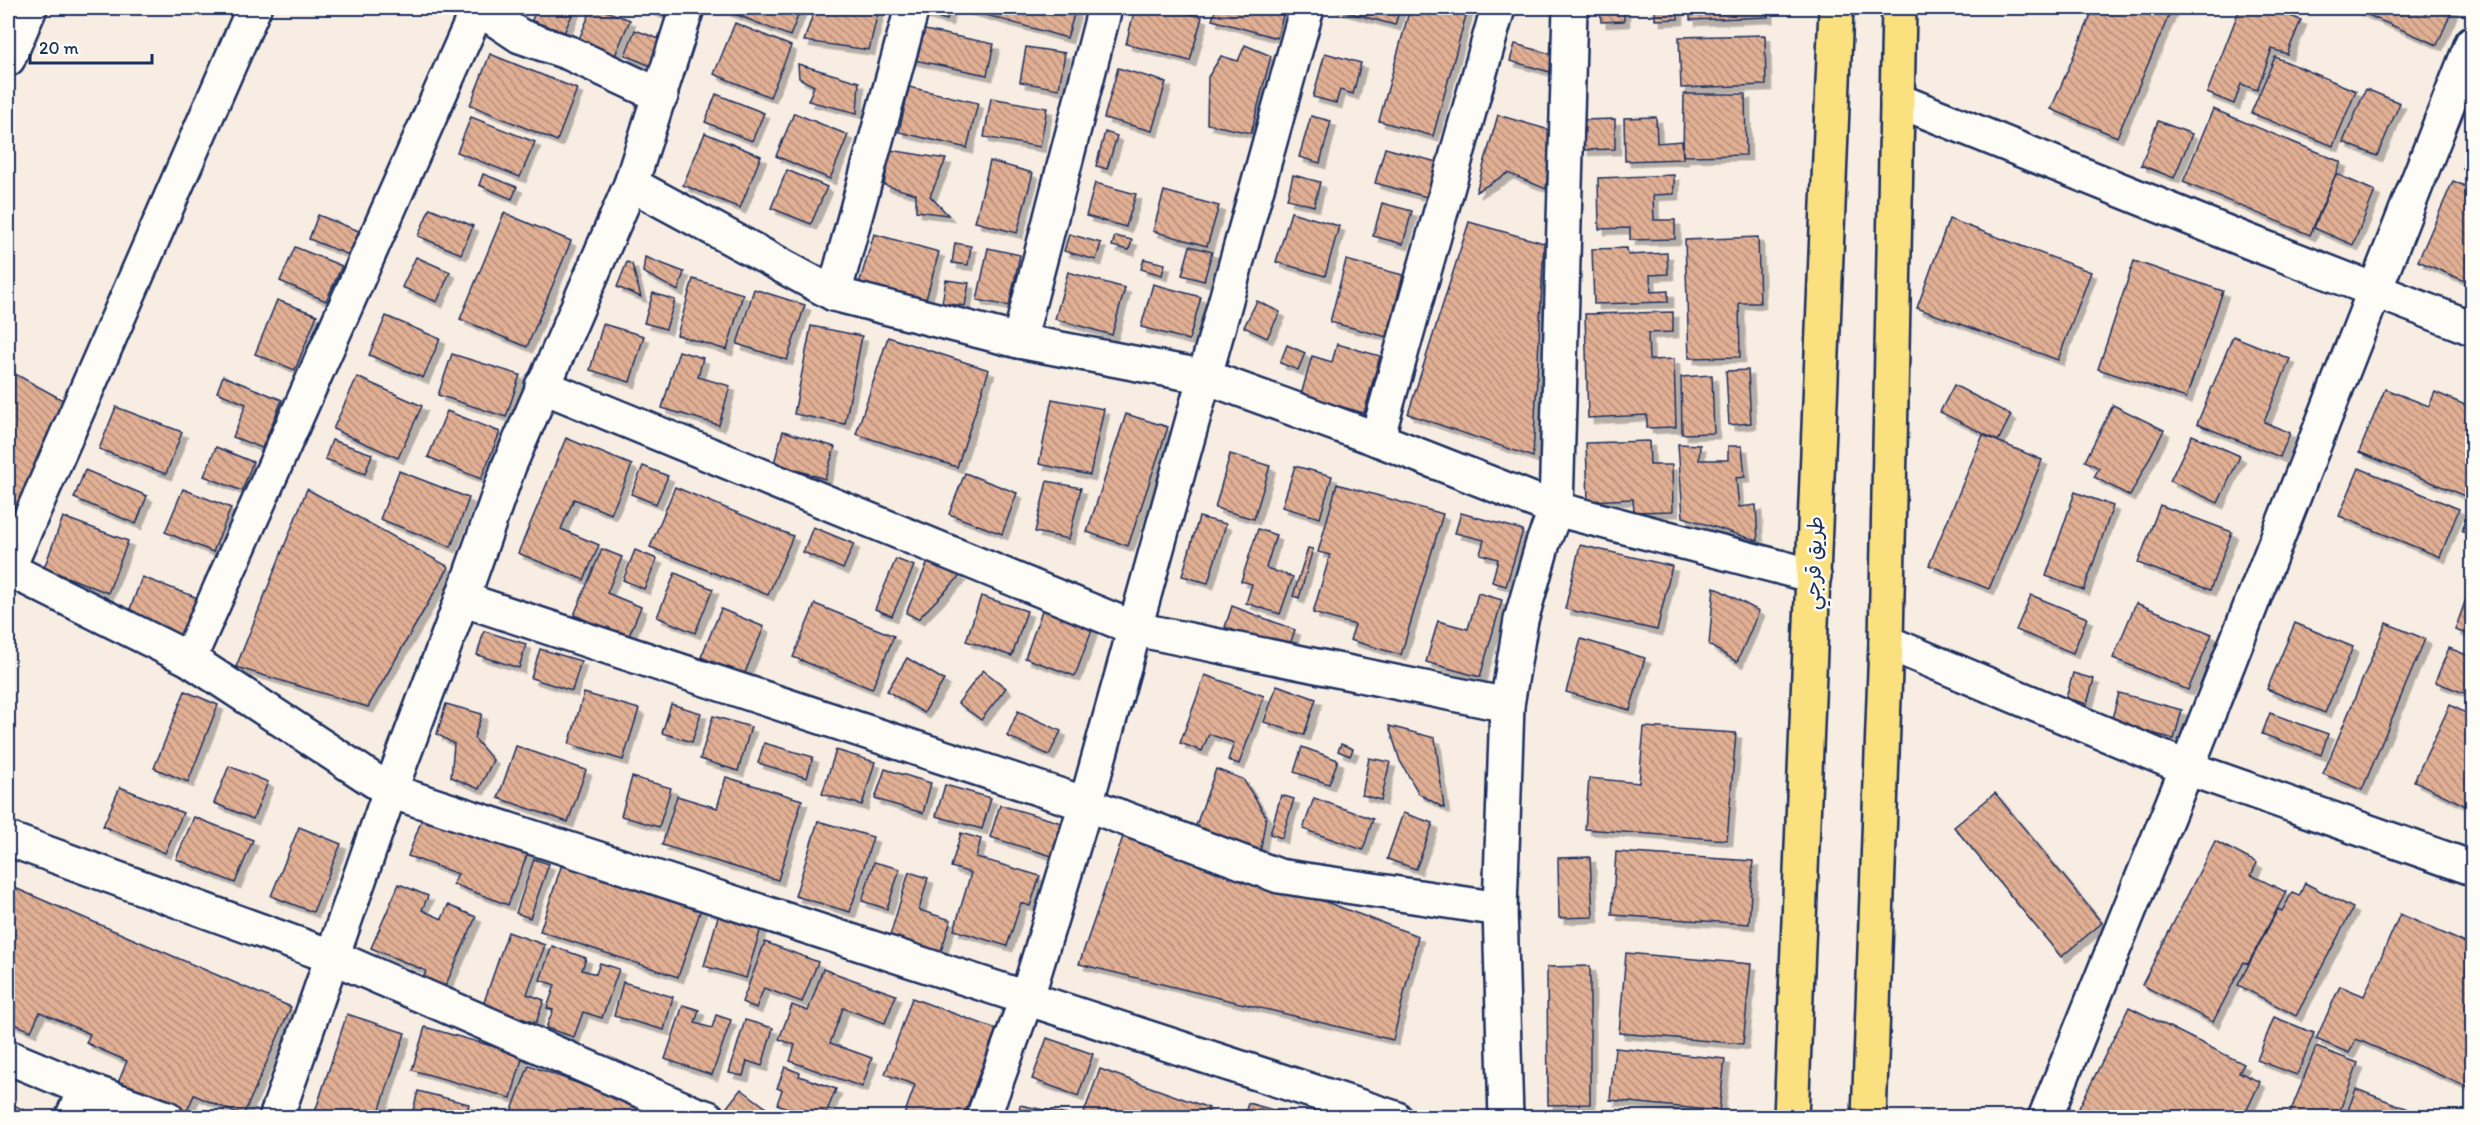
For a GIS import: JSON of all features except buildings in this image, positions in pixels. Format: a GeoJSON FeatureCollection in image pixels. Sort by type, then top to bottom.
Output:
{"type":"FeatureCollection","features":[{"type":"Feature","properties":{"kind":"highway","name":"طريق قرجي"},"geometry":{"type":"LineString","coordinates":[[1791,1118],[1836,8]]}},
{"type":"Feature","properties":{"kind":"highway"},"geometry":{"type":"LineString","coordinates":[[1869,1118],[1886,642],[1899,8]]}},
{"type":"Feature","properties":{"kind":"street"},"geometry":{"type":"LineString","coordinates":[[8,59],[30,8]]}},
{"type":"Feature","properties":{"kind":"street"},"geometry":{"type":"LineString","coordinates":[[254,8],[8,569],[189,659],[390,791],[1395,1118]]}},
{"type":"Feature","properties":{"kind":"street"},"geometry":{"type":"LineString","coordinates":[[189,659],[478,8],[520,36],[569,53],[661,96]]}},
{"type":"Feature","properties":{"kind":"street"},"geometry":{"type":"LineString","coordinates":[[276,1118],[390,791],[462,599],[508,466],[631,184],[661,96],[687,8]]}},
{"type":"Feature","properties":{"kind":"street"},"geometry":{"type":"LineString","coordinates":[[834,294],[912,8]]}},
{"type":"Feature","properties":{"kind":"street"},"geometry":{"type":"LineString","coordinates":[[1019,341],[1105,8]]}},
{"type":"Feature","properties":{"kind":"street"},"geometry":{"type":"LineString","coordinates":[[983,1118],[1027,998],[1086,804],[1307,8]]}},
{"type":"Feature","properties":{"kind":"street"},"geometry":{"type":"LineString","coordinates":[[1377,439],[1498,8]]}},
{"type":"Feature","properties":{"kind":"street"},"geometry":{"type":"LineString","coordinates":[[1506,1118],[1500,909],[1507,705],[1521,620],[1543,543],[1556,510],[1570,8]]}},
{"type":"Feature","properties":{"kind":"street"},"geometry":{"type":"LineString","coordinates":[[2045,1118],[2187,768],[2472,43]]}},
{"type":"Feature","properties":{"kind":"street"},"geometry":{"type":"LineString","coordinates":[[1897,100],[2250,242],[2377,289],[2472,328]]}},
{"type":"Feature","properties":{"kind":"street"},"geometry":{"type":"LineString","coordinates":[[631,184],[834,294],[1019,341],[1206,377],[1377,439],[1556,510],[1814,576]]}},
{"type":"Feature","properties":{"kind":"street"},"geometry":{"type":"LineString","coordinates":[[542,386],[1136,629],[1507,705]]}},
{"type":"Feature","properties":{"kind":"street"},"geometry":{"type":"LineString","coordinates":[[462,599],[1086,804],[1279,876],[1500,909]]}},
{"type":"Feature","properties":{"kind":"street"},"geometry":{"type":"LineString","coordinates":[[1886,642],[2187,768],[2472,868]]}},
{"type":"Feature","properties":{"kind":"street"},"geometry":{"type":"LineString","coordinates":[[8,839],[333,957],[708,1118]]}},
{"type":"Feature","properties":{"kind":"street"},"geometry":{"type":"LineString","coordinates":[[8,1057],[85,1089],[167,1118]]}},
{"type":"Feature","properties":{"kind":"street"},"geometry":{"type":"LineString","coordinates":[[72,1118],[85,1089]]}}]}
